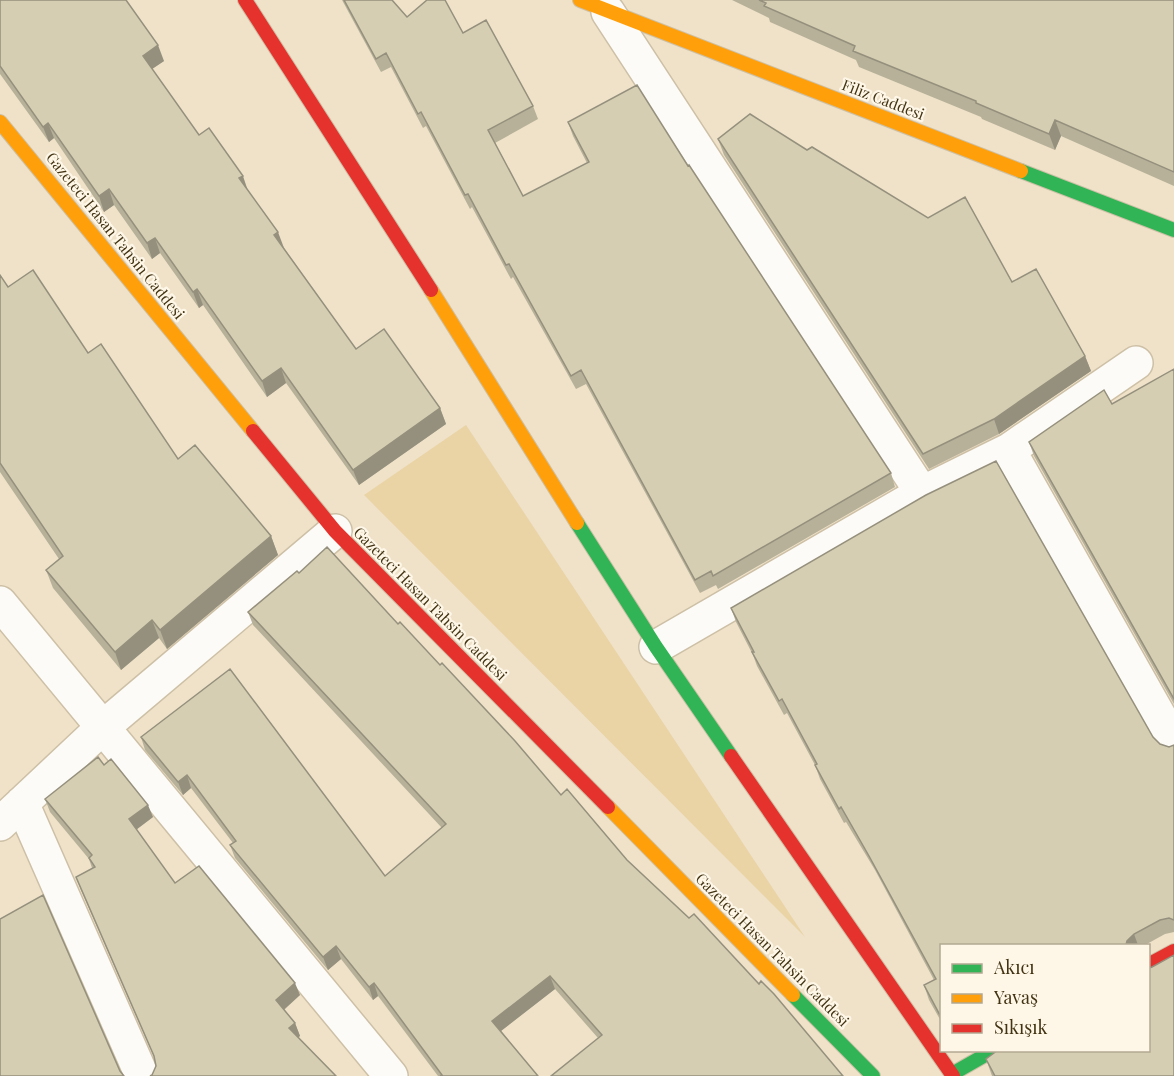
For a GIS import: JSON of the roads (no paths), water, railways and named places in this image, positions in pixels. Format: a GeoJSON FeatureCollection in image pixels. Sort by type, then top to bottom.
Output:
{"type":"FeatureCollection","features":[{"type":"Feature","properties":{"kind":"main road"},"geometry":{"type":"LineString","coordinates":[[245,0],[656,647],[952,1075],[991,1052]]}},
{"type":"Feature","properties":{"kind":"main road","name":"Filiz Caddesi"},"geometry":{"type":"LineString","coordinates":[[594,6],[1174,230]]}},
{"type":"Feature","properties":{"kind":"main road","name":"Gazeteci Hasan Tahsin Caddesi"},"geometry":{"type":"LineString","coordinates":[[0,122],[335,531],[873,1076]]}},
{"type":"Feature","properties":{"kind":"main road"},"geometry":{"type":"LineString","coordinates":[[1150,964],[1174,951]]}},
{"type":"Feature","properties":{"kind":"street"},"geometry":{"type":"LineString","coordinates":[[594,6],[922,494]]}},
{"type":"Feature","properties":{"kind":"street"},"geometry":{"type":"LineString","coordinates":[[656,647],[922,494],[1009,450],[1136,363]]}},
{"type":"Feature","properties":{"kind":"street"},"geometry":{"type":"LineString","coordinates":[[1009,450],[1174,742]]}},
{"type":"Feature","properties":{"kind":"street"},"geometry":{"type":"LineString","coordinates":[[142,1076],[11,814],[102,728],[335,531]]}},
{"type":"Feature","properties":{"kind":"street"},"geometry":{"type":"LineString","coordinates":[[0,603],[391,1076]]}}]}
